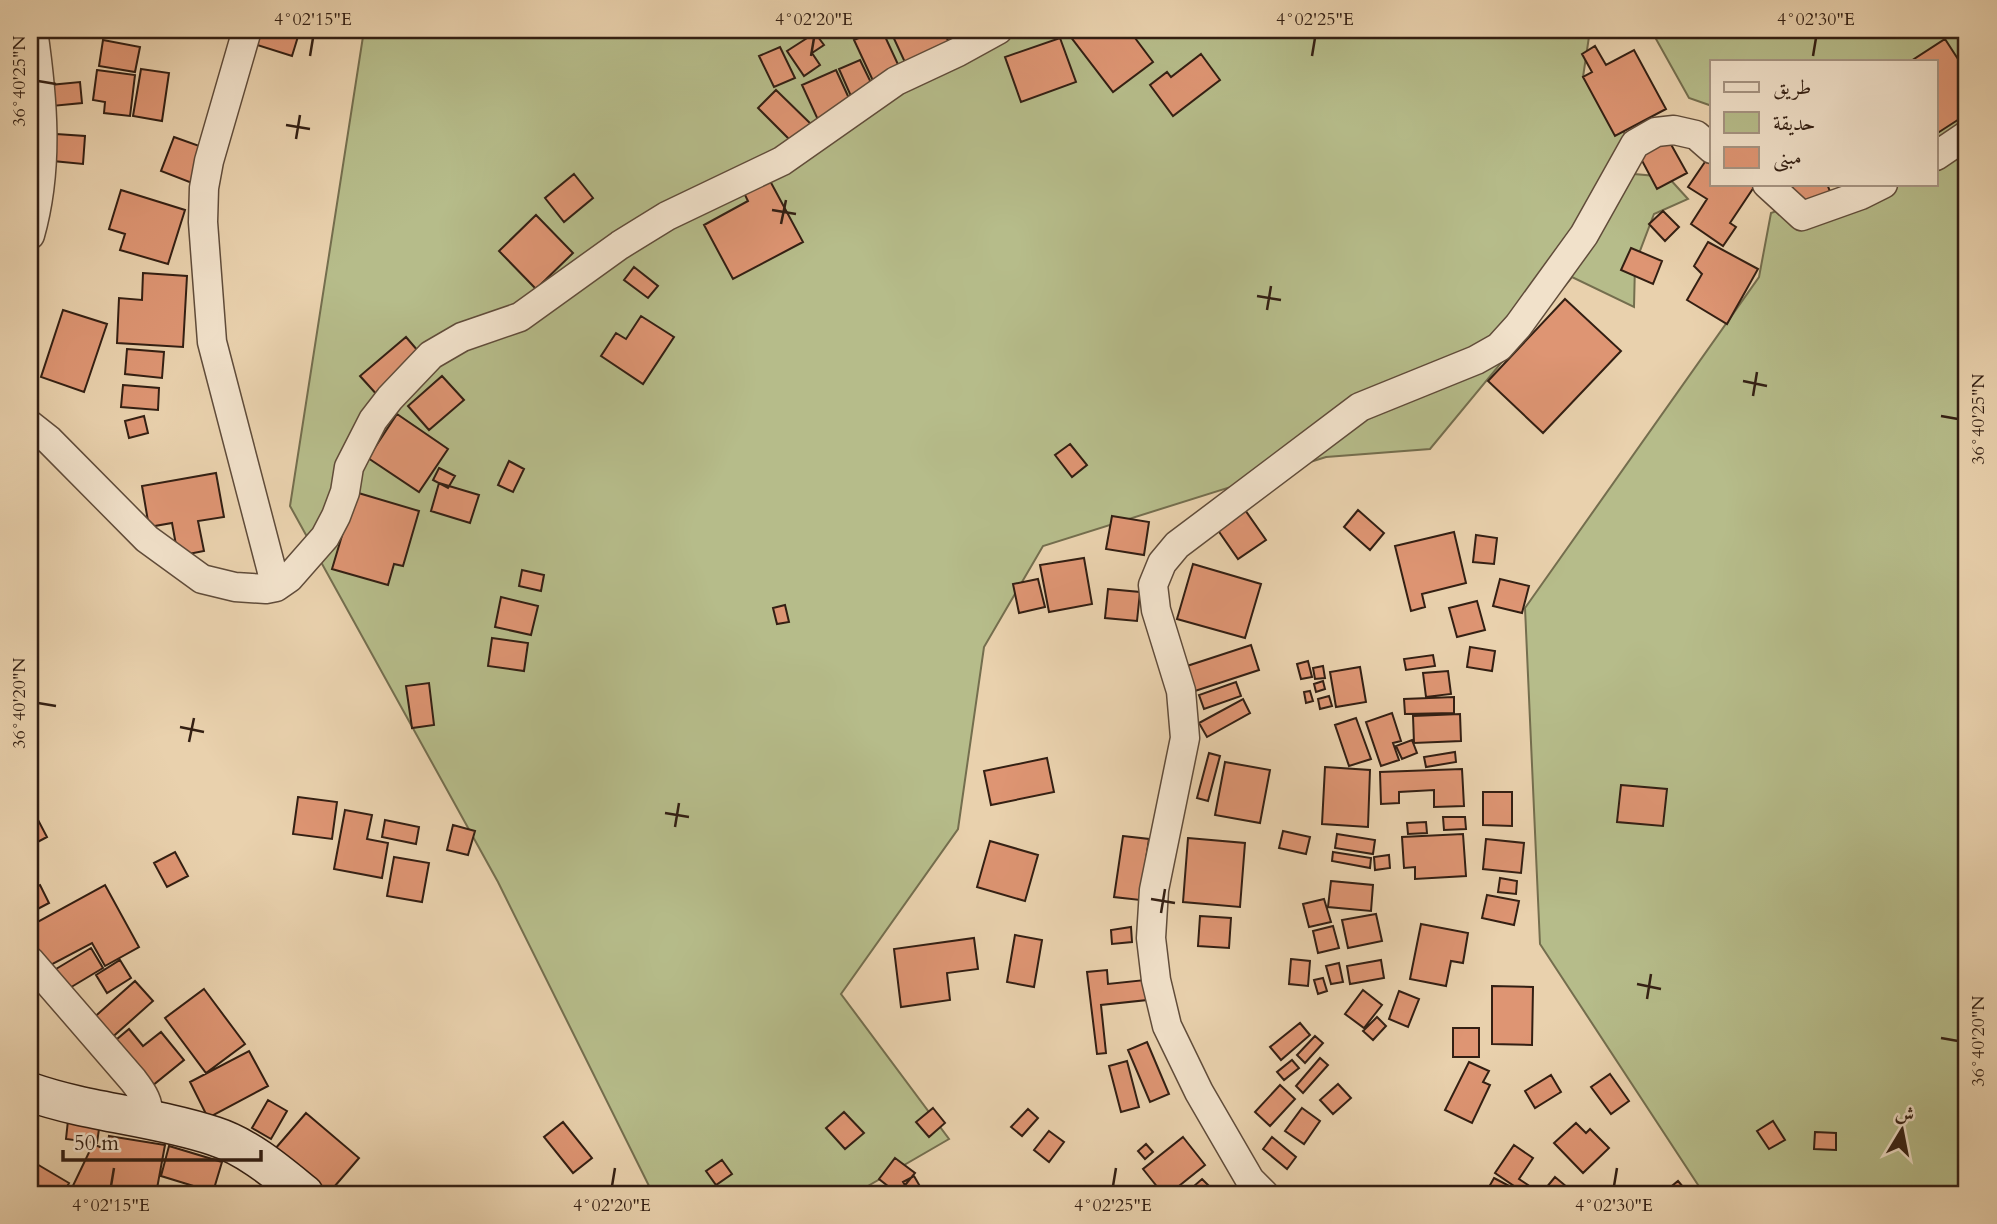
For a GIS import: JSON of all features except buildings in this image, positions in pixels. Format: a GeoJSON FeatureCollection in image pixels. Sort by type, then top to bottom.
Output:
{"type":"FeatureCollection","features":[{"type":"Feature","properties":{"kind":"main road"},"geometry":{"type":"LineString","coordinates":[[30,1092],[82,1108],[148,1119],[215,1136],[243,1149],[304,1194]]}},
{"type":"Feature","properties":{"kind":"street"},"geometry":{"type":"LineString","coordinates":[[30,235],[38,204],[43,153],[33,30]]}},
{"type":"Feature","properties":{"kind":"street"},"geometry":{"type":"LineString","coordinates":[[247,30],[209,161],[204,188],[203,222],[212,342],[276,587]]}},
{"type":"Feature","properties":{"kind":"street"},"geometry":{"type":"LineString","coordinates":[[30,425],[49,440],[147,539],[202,579],[247,589],[276,587],[289,579],[325,537],[345,492],[349,467],[373,420],[431,355],[463,337],[520,317],[620,245],[667,216],[782,162],[896,81],[998,30]]}},
{"type":"Feature","properties":{"kind":"street"},"geometry":{"type":"LineString","coordinates":[[1264,1194],[1250,1180],[1199,1092],[1167,1026],[1156,980],[1151,938],[1154,890],[1185,738],[1181,691],[1156,610],[1153,585],[1162,563],[1177,545],[1360,407],[1476,360],[1499,347],[1518,326],[1584,235],[1635,144],[1656,132],[1674,130],[1696,135],[1710,147]]}},
{"type":"Feature","properties":{"kind":"street"},"geometry":{"type":"LineString","coordinates":[[1938,155],[1967,135]]}},
{"type":"Feature","properties":{"kind":"street"},"geometry":{"type":"LineString","coordinates":[[1769,186],[1802,216],[1879,186]]}},
{"type":"Feature","properties":{"kind":"street"},"geometry":{"type":"LineString","coordinates":[[30,961],[133,1080],[145,1097],[149,1109],[148,1119]]}},
{"type":"Feature","properties":{"kind":"green space"},"geometry":{"type":"Polygon","coordinates":[[[364,30],[1590,30],[1583,77],[1623,128],[1634,174],[1668,177],[1688,199],[1654,214],[1635,264],[1634,307],[1572,277],[1430,449],[1326,457],[1043,546],[984,647],[958,829],[841,994],[949,1139],[854,1194],[653,1194],[498,882],[290,506],[364,30]]]}},
{"type":"Feature","properties":{"kind":"green space"},"geometry":{"type":"Polygon","coordinates":[[[1651,30],[1967,30],[1967,1194],[1704,1194],[1540,944],[1525,608],[1759,277],[1771,213],[1845,186],[1938,186],[1938,60],[1710,60],[1710,105],[1689,98],[1651,30]]]}}]}
